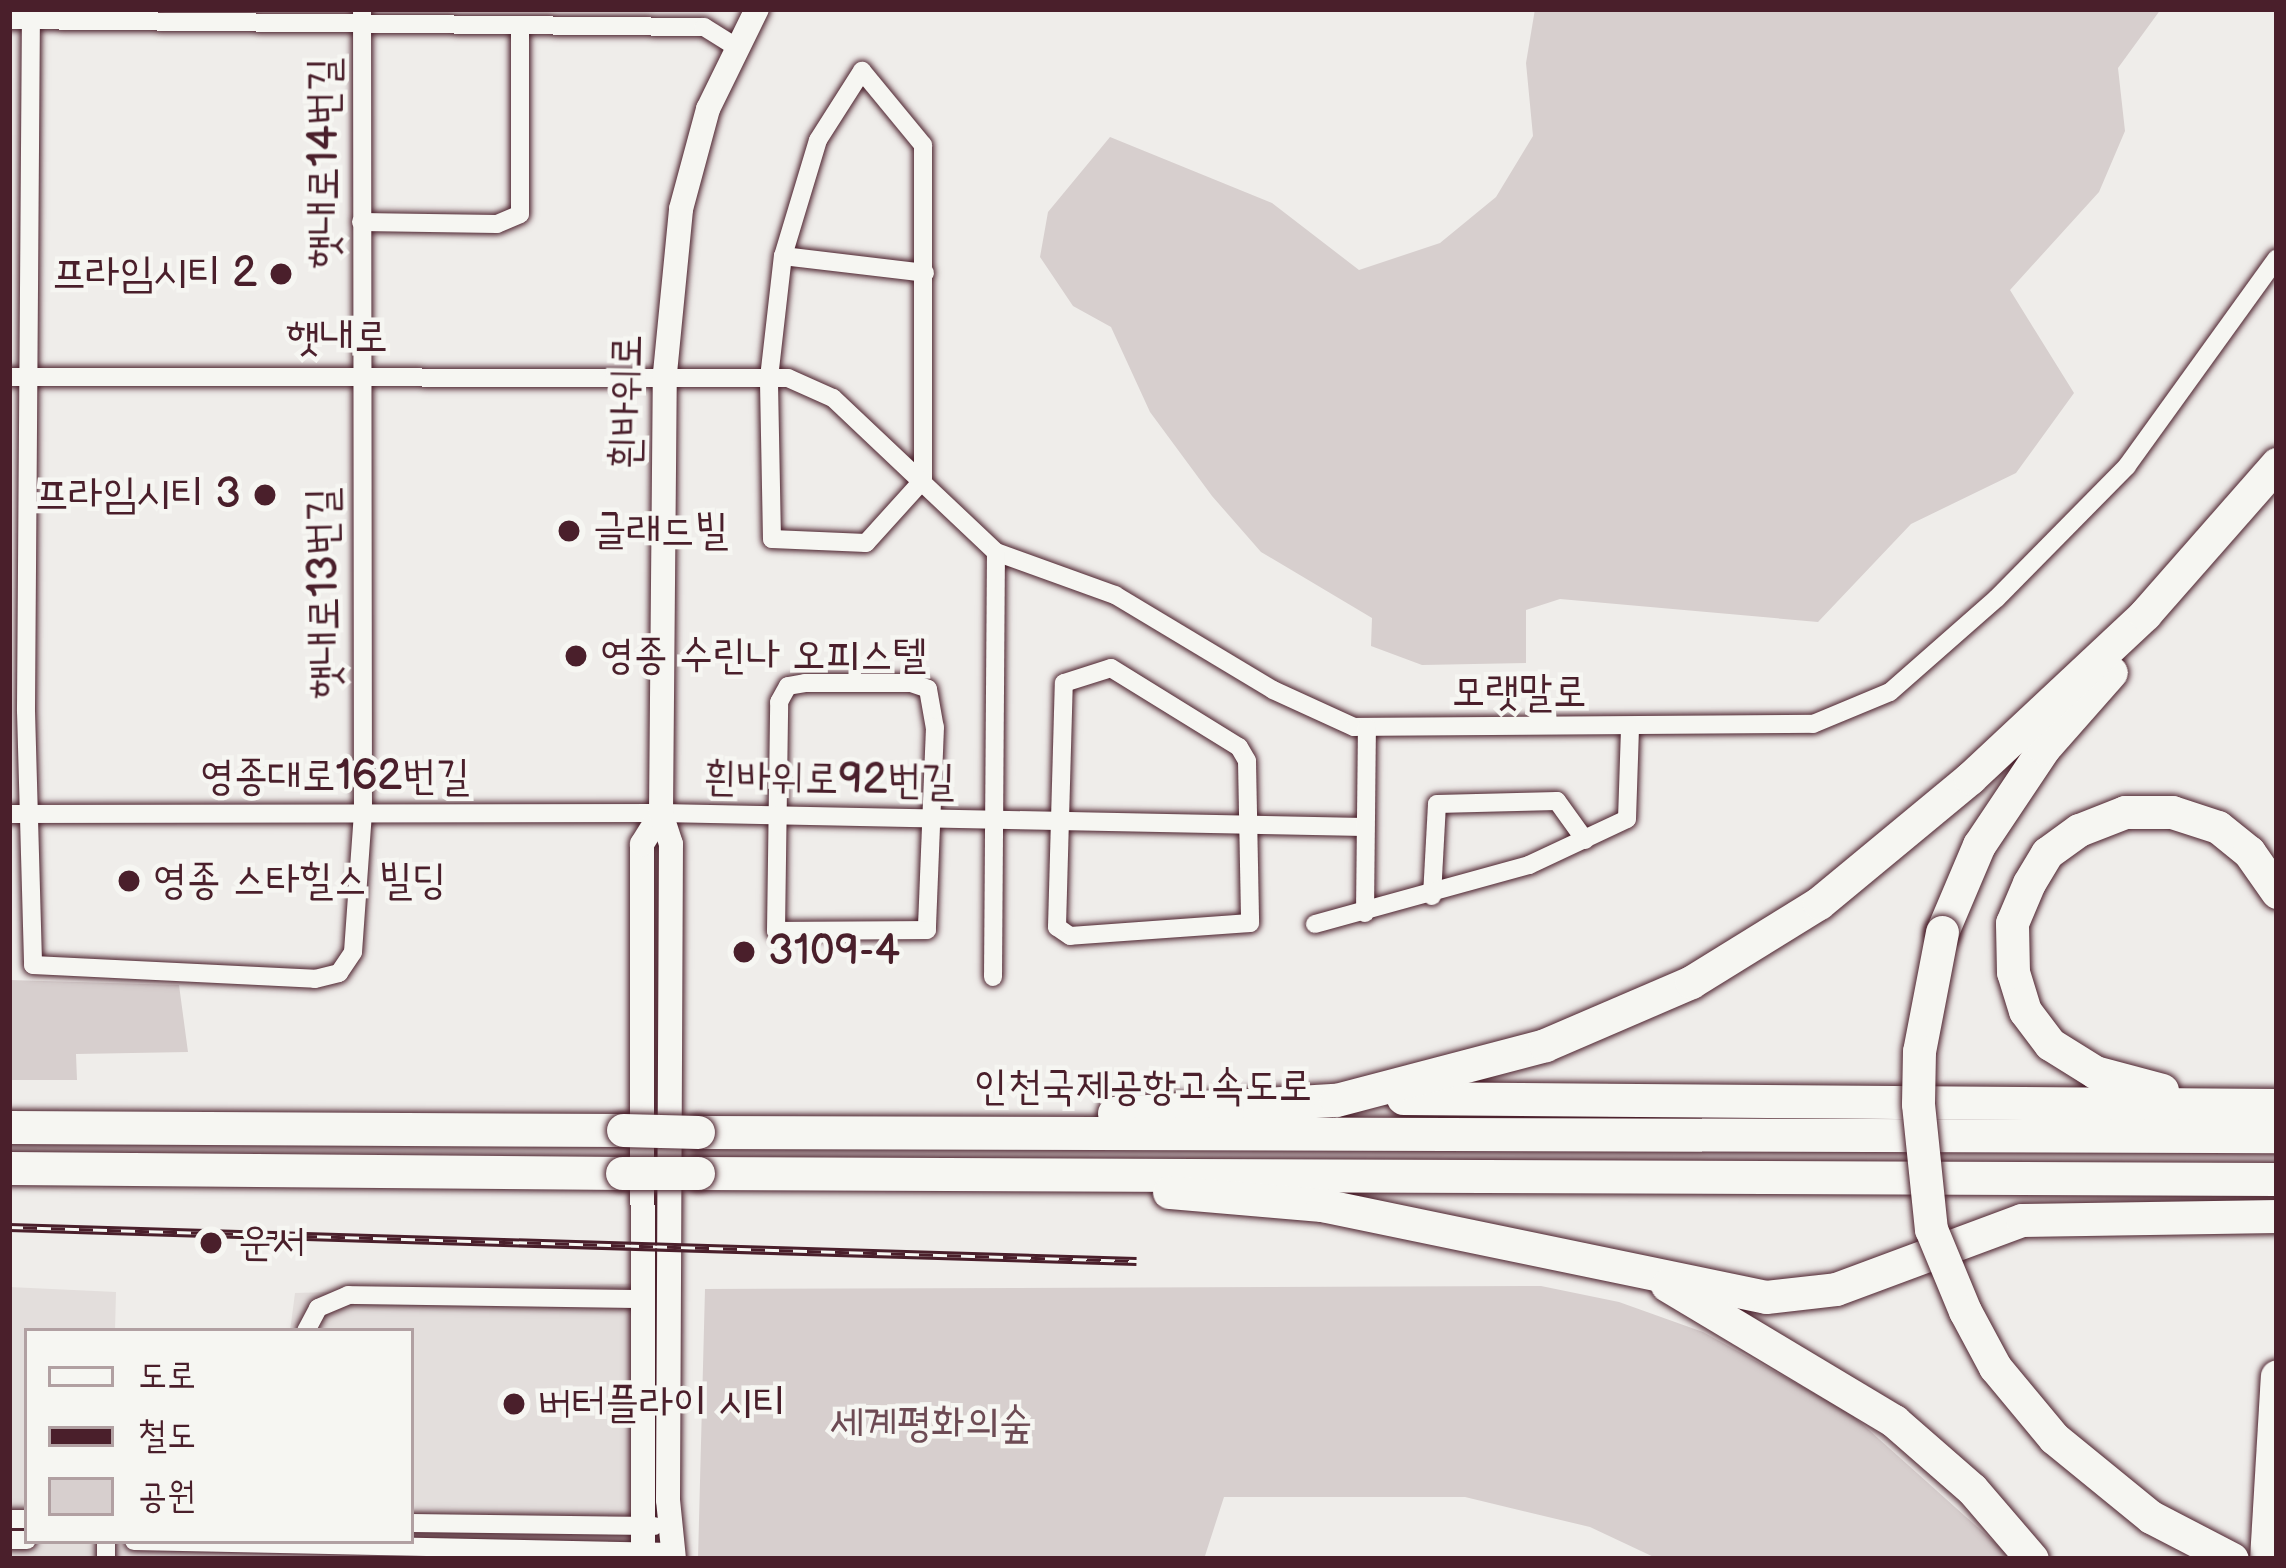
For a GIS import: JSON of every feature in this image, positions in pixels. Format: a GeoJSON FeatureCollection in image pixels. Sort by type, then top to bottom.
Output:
{"type":"FeatureCollection","features":[{"type":"Feature","properties":{"kind":"highway"},"geometry":{"type":"LineString","coordinates":[[1336,1100],[1478,1065],[1601,1023],[1784,927],[1916,825],[2096,661],[2277,464]]}},
{"type":"Feature","properties":{"kind":"highway"},"geometry":{"type":"LineString","coordinates":[[2232,1559],[2151,1517],[2054,1438],[1995,1367],[1930,1228],[1918,1051],[1942,932],[1978,845],[2044,748],[2277,480]]}},
{"type":"Feature","properties":{"kind":"highway"},"geometry":{"type":"LineString","coordinates":[[2229,1120],[2096,1072],[2050,1043],[2026,1011],[2013,972],[2012,923],[2047,853],[2079,830],[2125,812],[2172,812],[2218,827],[2249,852],[2277,892]]}},
{"type":"Feature","properties":{"kind":"highway"},"geometry":{"type":"LineString","coordinates":[[934,1131],[1216,1102],[1336,1100],[2229,1120],[2277,1105]]}},
{"type":"Feature","properties":{"kind":"highway","name":"인천국제공항고속도로"},"geometry":{"type":"LineString","coordinates":[[9,1127],[698,1132],[2229,1120],[2277,1136]]}},
{"type":"Feature","properties":{"kind":"highway","name":"인천국제공항고속도로"},"geometry":{"type":"LineString","coordinates":[[9,1168],[2277,1179]]}},
{"type":"Feature","properties":{"kind":"highway"},"geometry":{"type":"LineString","coordinates":[[1073,1175],[1202,1198],[1322,1205],[1766,1297],[1806,1296],[2022,1220],[2277,1216]]}},
{"type":"Feature","properties":{"kind":"highway"},"geometry":{"type":"LineString","coordinates":[[1645,1272],[1894,1421],[1972,1489],[2032,1559]]}},
{"type":"Feature","properties":{"kind":"highway"},"geometry":{"type":"LineString","coordinates":[[2266,1559],[2277,1376]]}},
{"type":"Feature","properties":{"kind":"street","name":"흰바위로"},"geometry":{"type":"LineString","coordinates":[[674,1556],[670,844],[661,813],[664,373],[680,209],[709,109],[757,9]]}},
{"type":"Feature","properties":{"kind":"street"},"geometry":{"type":"LineString","coordinates":[[9,20],[31,15],[362,17],[704,27],[737,48]]}},
{"type":"Feature","properties":{"kind":"street"},"geometry":{"type":"LineString","coordinates":[[18,814],[17,231],[31,15]]}},
{"type":"Feature","properties":{"kind":"street","name":"햇내로14번길"},"geometry":{"type":"LineString","coordinates":[[358,374],[362,17]]}},
{"type":"Feature","properties":{"kind":"street"},"geometry":{"type":"LineString","coordinates":[[362,222],[497,224],[520,214],[520,25]]}},
{"type":"Feature","properties":{"kind":"street"},"geometry":{"type":"LineString","coordinates":[[862,71],[923,145],[925,273],[923,480],[866,543],[772,539],[769,378],[783,256],[818,140],[862,71]]}},
{"type":"Feature","properties":{"kind":"street"},"geometry":{"type":"LineString","coordinates":[[783,256],[925,273]]}},
{"type":"Feature","properties":{"kind":"street","name":"모랫말로"},"geometry":{"type":"LineString","coordinates":[[664,373],[769,378],[833,398],[996,552],[1115,595],[1273,690],[1366,727],[1630,729],[1813,724],[1890,692],[1947,648],[2127,466],[2277,258]]}},
{"type":"Feature","properties":{"kind":"street","name":"햇내로"},"geometry":{"type":"LineString","coordinates":[[18,376],[664,373]]}},
{"type":"Feature","properties":{"kind":"street","name":"햇내로13번길"},"geometry":{"type":"LineString","coordinates":[[18,814],[32,964],[315,979],[339,973],[353,952],[363,811],[358,374]]}},
{"type":"Feature","properties":{"kind":"street"},"geometry":{"type":"LineString","coordinates":[[992,977],[996,552]]}},
{"type":"Feature","properties":{"kind":"street"},"geometry":{"type":"LineString","coordinates":[[1111,668],[1240,747],[1250,825],[1250,923],[1070,936],[1057,927],[1061,819],[1064,683],[1111,668]]}},
{"type":"Feature","properties":{"kind":"street"},"geometry":{"type":"LineString","coordinates":[[910,683],[928,689],[935,728],[927,930],[776,931],[775,816],[778,702],[788,686],[910,683]]}},
{"type":"Feature","properties":{"kind":"street"},"geometry":{"type":"LineString","coordinates":[[1365,913],[1366,727]]}},
{"type":"Feature","properties":{"kind":"street"},"geometry":{"type":"LineString","coordinates":[[1316,924],[1432,896],[1586,840],[1632,812],[1630,729]]}},
{"type":"Feature","properties":{"kind":"street"},"geometry":{"type":"LineString","coordinates":[[1432,896],[1437,804],[1557,801],[1586,840]]}},
{"type":"Feature","properties":{"kind":"street","name":"흰바위로"},"geometry":{"type":"LineString","coordinates":[[643,1546],[642,844],[661,813]]}},
{"type":"Feature","properties":{"kind":"street","name":"영종대로162번길"},"geometry":{"type":"LineString","coordinates":[[18,814],[661,813]]}},
{"type":"Feature","properties":{"kind":"street","name":"흰바위로92번길"},"geometry":{"type":"LineString","coordinates":[[661,813],[1364,827]]}},
{"type":"Feature","properties":{"kind":"street"},"geometry":{"type":"LineString","coordinates":[[308,1328],[318,1308],[348,1295],[644,1299]]}},
{"type":"Feature","properties":{"kind":"street"},"geometry":{"type":"LineString","coordinates":[[414,1523],[643,1546],[674,1556]]}},
{"type":"Feature","properties":{"kind":"street"},"geometry":{"type":"LineString","coordinates":[[414,1544],[643,1546],[671,1525]]}},
{"type":"Feature","properties":{"kind":"shaded area"},"geometry":{"type":"Polygon","coordinates":[[[652,1283],[650,1559],[9,1559],[9,1287],[116,1292],[115,1328],[24,1328],[24,1544],[414,1544],[414,1328],[290,1328],[295,1293],[652,1283]]]}},
{"type":"Feature","properties":{"kind":"green space"},"geometry":{"type":"Polygon","coordinates":[[[1535,9],[2161,9],[2118,68],[2125,131],[2099,192],[2010,290],[2074,393],[2016,473],[1911,524],[1818,622],[1560,599],[1526,610],[1526,663],[1422,665],[1371,646],[1372,618],[1261,552],[1212,496],[1150,412],[1111,327],[1073,306],[1040,257],[1048,212],[1110,137],[1272,203],[1359,270],[1440,243],[1496,197],[1533,136],[1526,63],[1535,9]]]}},
{"type":"Feature","properties":{"kind":"green space"},"geometry":{"type":"Polygon","coordinates":[[[9,980],[179,985],[188,1052],[76,1054],[77,1080],[9,1080],[9,980]]]}},
{"type":"Feature","properties":{"kind":"green space","name":"세계평화의숲"},"geometry":{"type":"Polygon","coordinates":[[[1541,1286],[1619,1302],[1703,1332],[1850,1413],[2013,1559],[1658,1559],[1590,1527],[1465,1497],[1224,1497],[1204,1559],[698,1559],[705,1289],[1541,1286]]]}},
{"type":"Feature","properties":{"kind":"railway"},"geometry":{"type":"LineString","coordinates":[[9,1227],[1136,1261]]}},
{"type":"Feature","properties":{"kind":"place","name":"프라임시티 2"},"geometry":{"type":"Point","coordinates":[281,274]}},
{"type":"Feature","properties":{"kind":"place","name":"프라임시티 3"},"geometry":{"type":"Point","coordinates":[265,495]}},
{"type":"Feature","properties":{"kind":"place","name":"글래드빌"},"geometry":{"type":"Point","coordinates":[569,531]}},
{"type":"Feature","properties":{"kind":"place","name":"영종 수린나 오피스텔"},"geometry":{"type":"Point","coordinates":[576,656]}},
{"type":"Feature","properties":{"kind":"place","name":"영종 스타힐스 빌딩"},"geometry":{"type":"Point","coordinates":[129,881]}},
{"type":"Feature","properties":{"kind":"place","name":"3109-4"},"geometry":{"type":"Point","coordinates":[744,952]}},
{"type":"Feature","properties":{"kind":"place","name":"운서"},"geometry":{"type":"Point","coordinates":[211,1243]}},
{"type":"Feature","properties":{"kind":"place","name":"버터플라이 시티"},"geometry":{"type":"Point","coordinates":[514,1404]}}]}
